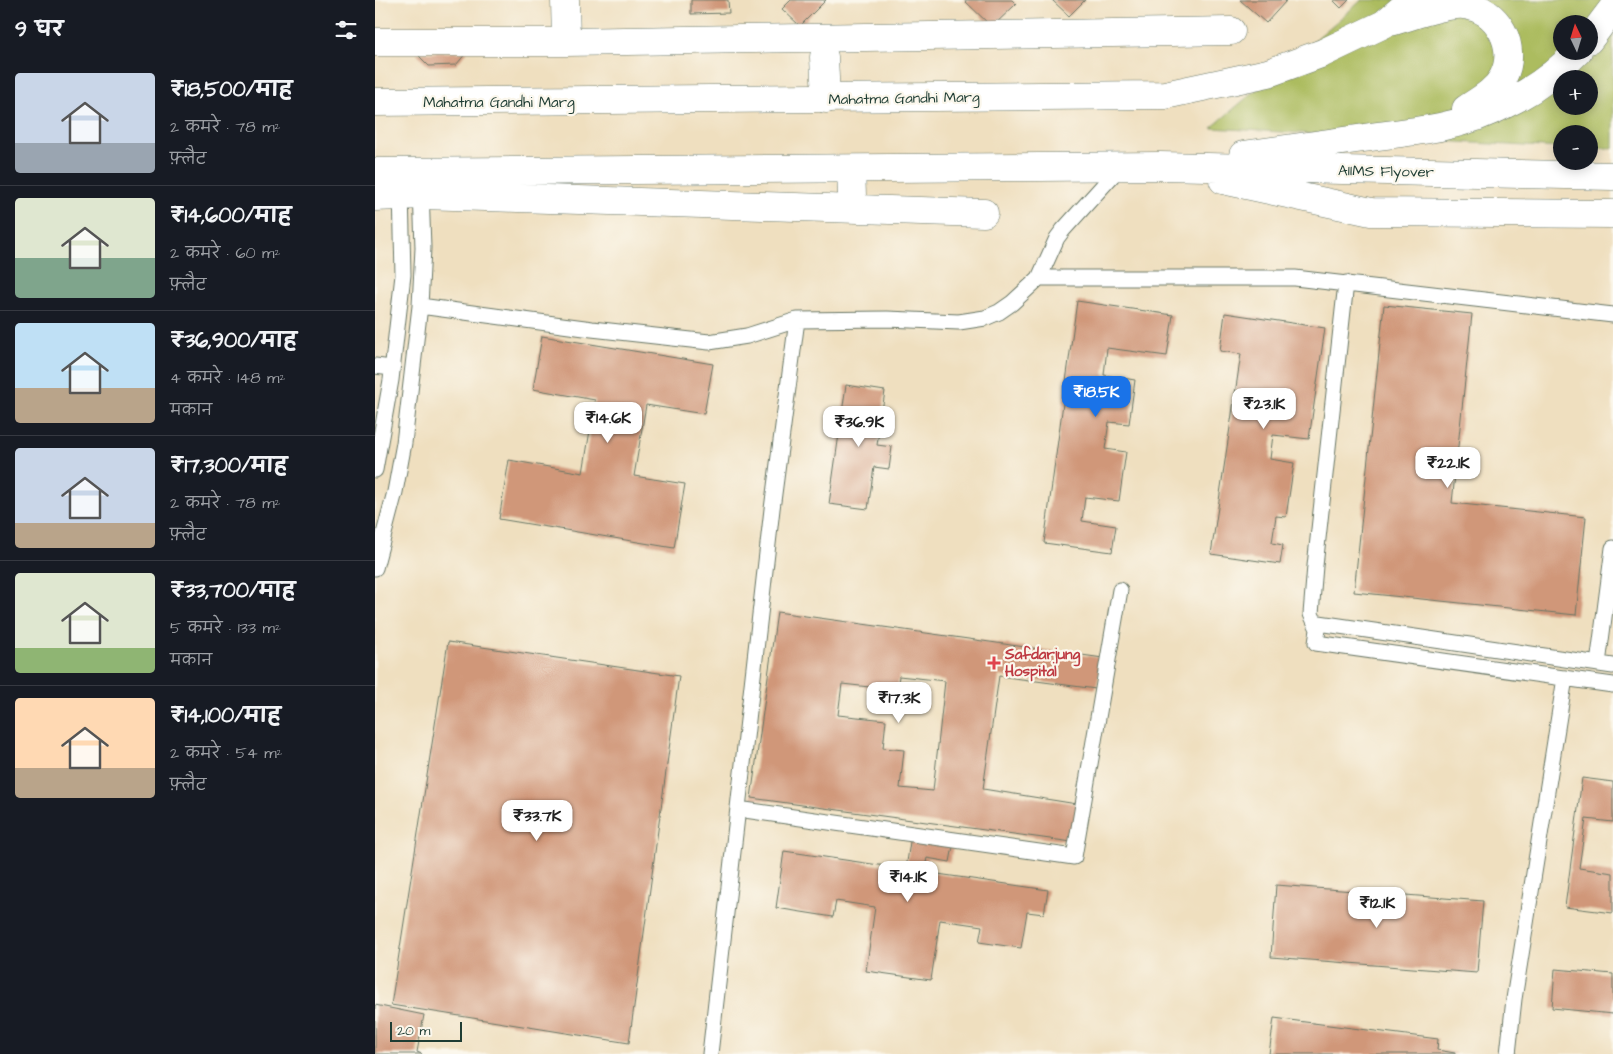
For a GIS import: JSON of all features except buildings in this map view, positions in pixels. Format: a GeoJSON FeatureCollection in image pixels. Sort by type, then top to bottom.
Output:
{"type":"FeatureCollection","features":[{"type":"Feature","properties":{"kind":"main road"},"geometry":{"type":"LineString","coordinates":[[565,0],[566,42]]}},
{"type":"Feature","properties":{"kind":"main road","name":"Mahatma Gandhi Marg"},"geometry":{"type":"LineString","coordinates":[[375,102],[1165,95],[1268,73],[1323,53],[1384,24],[1412,0]]}},
{"type":"Feature","properties":{"kind":"main road"},"geometry":{"type":"LineString","coordinates":[[1384,24],[1441,8],[1465,5],[1487,14],[1497,22],[1503,32],[1509,55],[1503,78],[1495,88],[1440,127]]}},
{"type":"Feature","properties":{"kind":"main road"},"geometry":{"type":"LineString","coordinates":[[1598,28],[1613,8]]}},
{"type":"Feature","properties":{"kind":"main road"},"geometry":{"type":"LineString","coordinates":[[375,42],[566,42],[1231,31]]}},
{"type":"Feature","properties":{"kind":"main road"},"geometry":{"type":"LineString","coordinates":[[824,57],[826,99]]}},
{"type":"Feature","properties":{"kind":"main road"},"geometry":{"type":"LineString","coordinates":[[399,184],[851,168],[1160,166],[1440,127],[1476,117],[1509,102],[1541,83],[1569,60]]}},
{"type":"Feature","properties":{"kind":"main road"},"geometry":{"type":"LineString","coordinates":[[1160,166],[1371,212],[1613,214]]}},
{"type":"Feature","properties":{"kind":"main road","name":"AIIMS Flyover"},"geometry":{"type":"LineString","coordinates":[[1160,166],[1613,176]]}},
{"type":"Feature","properties":{"kind":"main road"},"geometry":{"type":"LineString","coordinates":[[851,168],[852,196]]}},
{"type":"Feature","properties":{"kind":"main road"},"geometry":{"type":"LineString","coordinates":[[399,184],[984,213]]}},
{"type":"Feature","properties":{"kind":"lane"},"geometry":{"type":"LineString","coordinates":[[420,306],[592,329],[709,342],[747,336],[797,320],[959,322],[985,318],[1013,303],[1039,278],[1057,238],[1120,167]]}},
{"type":"Feature","properties":{"kind":"lane"},"geometry":{"type":"LineString","coordinates":[[375,568],[395,492],[404,442],[420,306],[423,248],[399,184]]}},
{"type":"Feature","properties":{"kind":"lane"},"geometry":{"type":"LineString","coordinates":[[375,470],[392,368],[403,275],[399,184]]}},
{"type":"Feature","properties":{"kind":"lane"},"geometry":{"type":"LineString","coordinates":[[1039,278],[1295,278],[1613,315]]}},
{"type":"Feature","properties":{"kind":"lane"},"geometry":{"type":"LineString","coordinates":[[1318,629],[1311,614],[1345,283]]}},
{"type":"Feature","properties":{"kind":"lane"},"geometry":{"type":"LineString","coordinates":[[710,1054],[772,509],[797,320]]}},
{"type":"Feature","properties":{"kind":"lane"},"geometry":{"type":"LineString","coordinates":[[375,366],[392,368]]}},
{"type":"Feature","properties":{"kind":"lane"},"geometry":{"type":"LineString","coordinates":[[1598,664],[1613,548]]}},
{"type":"Feature","properties":{"kind":"lane"},"geometry":{"type":"LineString","coordinates":[[738,810],[1075,856],[1120,590]]}},
{"type":"Feature","properties":{"kind":"lane"},"geometry":{"type":"LineString","coordinates":[[1613,666],[1319,623],[1316,643],[1613,685]]}},
{"type":"Feature","properties":{"kind":"lane"},"geometry":{"type":"LineString","coordinates":[[1508,1054],[1514,999],[1565,678]]}},
{"type":"Feature","properties":{"kind":"green space"},"geometry":{"type":"Polygon","coordinates":[[[1362,0],[1613,0],[1613,148],[1598,148],[1598,125],[1553,125],[1553,148],[1211,128],[1362,0]]]}},
{"type":"Feature","properties":{"kind":"place","name":"Safdarjung Hospital"},"geometry":{"type":"Point","coordinates":[994,663]}}]}
